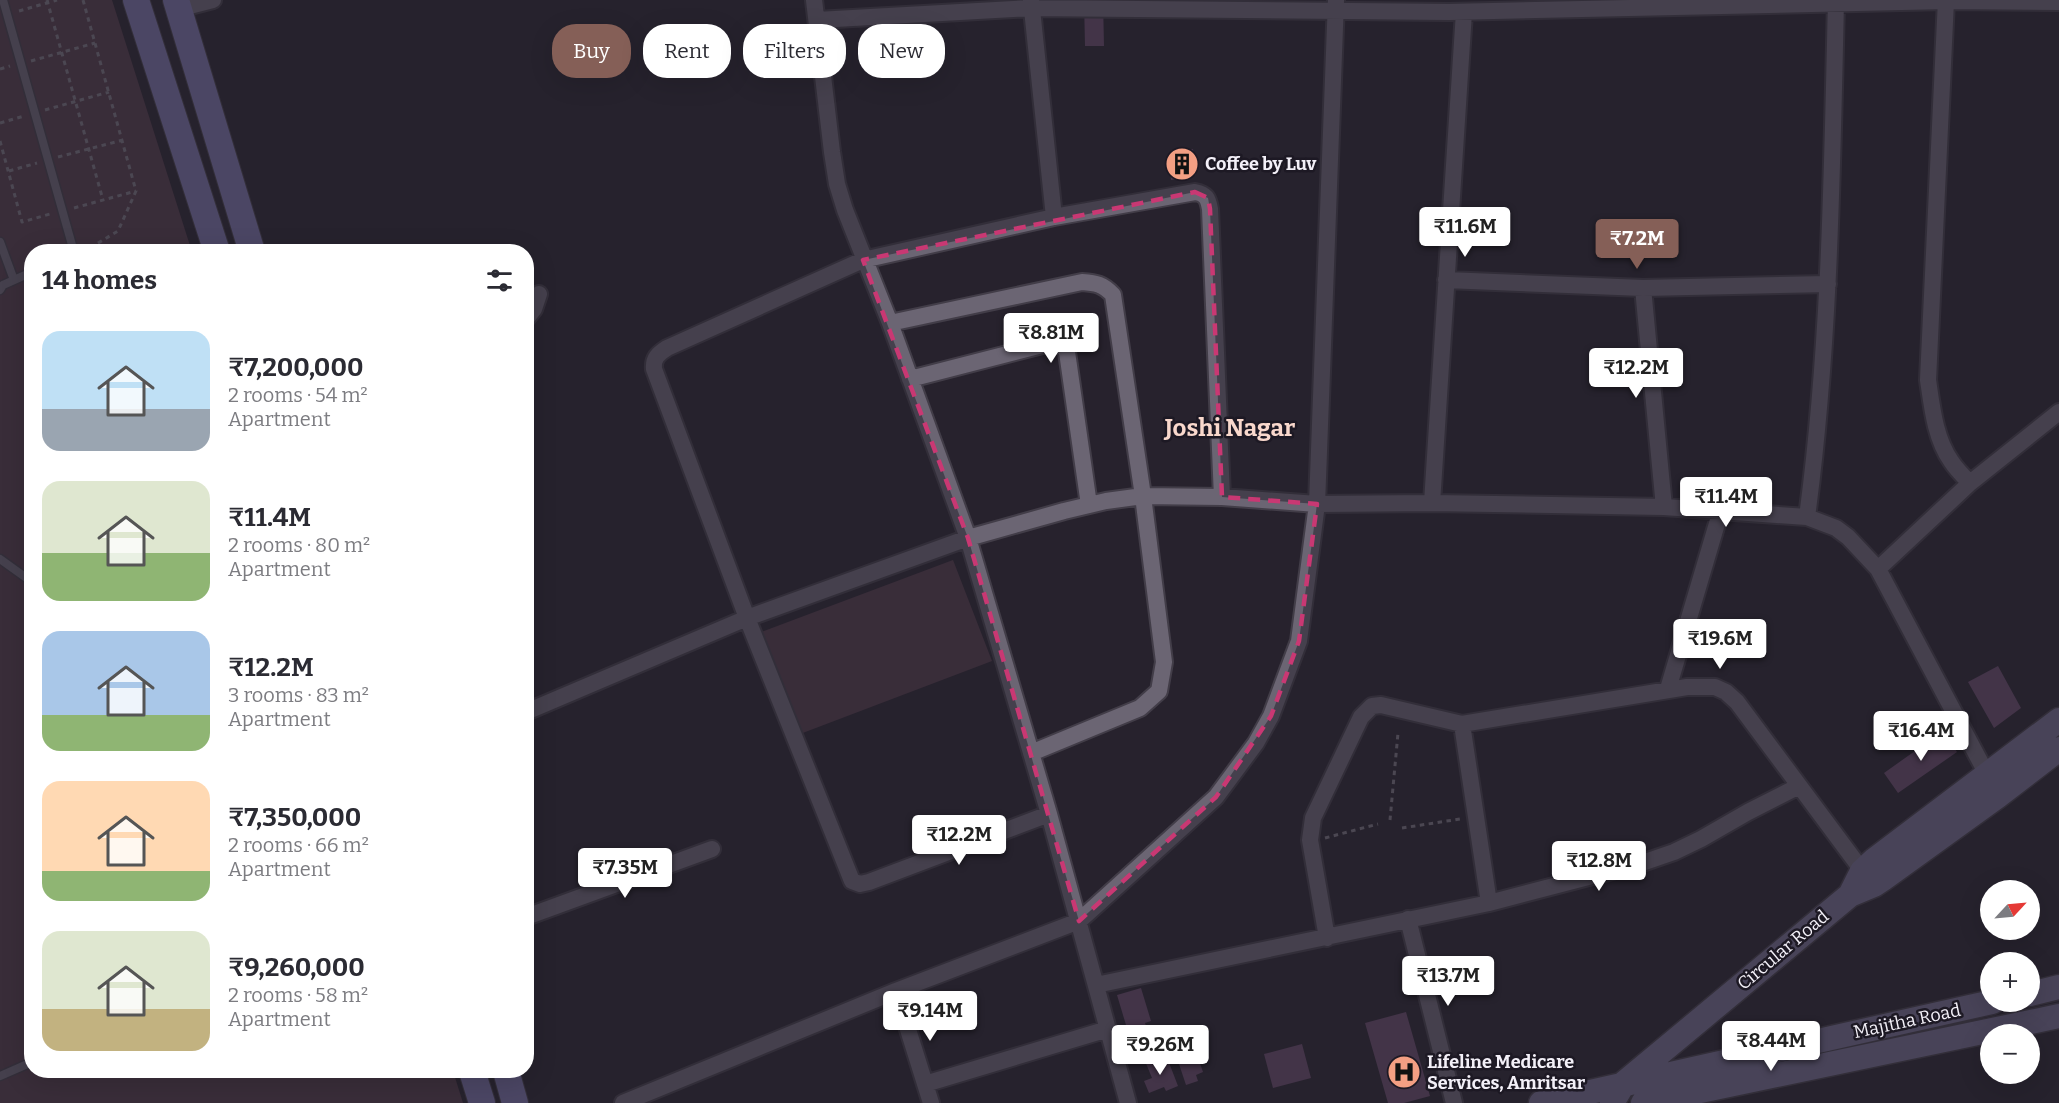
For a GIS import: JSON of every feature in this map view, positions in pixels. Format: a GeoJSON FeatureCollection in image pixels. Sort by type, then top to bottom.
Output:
{"type":"FeatureCollection","features":[{"type":"Feature","properties":{"kind":"main road"},"geometry":{"type":"LineString","coordinates":[[136,0],[214,244]]}},
{"type":"Feature","properties":{"kind":"main road"},"geometry":{"type":"LineString","coordinates":[[177,4],[250,244]]}},
{"type":"Feature","properties":{"kind":"main road","name":"Circular Road"},"geometry":{"type":"LineString","coordinates":[[1868,878],[1875,860],[2059,720]]}},
{"type":"Feature","properties":{"kind":"main road","name":"Circular Road"},"geometry":{"type":"LineString","coordinates":[[1618,1093],[1868,878],[1998,796],[2059,749]]}},
{"type":"Feature","properties":{"kind":"main road"},"geometry":{"type":"LineString","coordinates":[[2040,992],[2059,987]]}},
{"type":"Feature","properties":{"kind":"main road","name":"Majitha Road"},"geometry":{"type":"LineString","coordinates":[[1541,1103],[1618,1093],[1980,1005]]}},
{"type":"Feature","properties":{"kind":"main road","name":"Majitha Road"},"geometry":{"type":"LineString","coordinates":[[1643,1103],[2059,1016]]}},
{"type":"Feature","properties":{"kind":"main road"},"geometry":{"type":"LineString","coordinates":[[474,1078],[482,1103]]}},
{"type":"Feature","properties":{"kind":"main road"},"geometry":{"type":"LineString","coordinates":[[508,1078],[515,1103]]}},
{"type":"Feature","properties":{"kind":"street"},"geometry":{"type":"LineString","coordinates":[[177,4],[213,0]]}},
{"type":"Feature","properties":{"kind":"street"},"geometry":{"type":"LineString","coordinates":[[814,0],[837,183],[844,210],[890,323],[968,538],[1049,813],[1128,1103]]}},
{"type":"Feature","properties":{"kind":"street"},"geometry":{"type":"LineString","coordinates":[[817,20],[1031,4],[1464,6],[1946,0],[2059,2]]}},
{"type":"Feature","properties":{"kind":"street"},"geometry":{"type":"LineString","coordinates":[[1946,0],[1928,380],[1932,411],[1943,448],[1951,462],[1970,483]]}},
{"type":"Feature","properties":{"kind":"street"},"geometry":{"type":"LineString","coordinates":[[1808,517],[1816,453],[1828,284],[1836,2]]}},
{"type":"Feature","properties":{"kind":"street"},"geometry":{"type":"LineString","coordinates":[[1031,4],[1054,217]]}},
{"type":"Feature","properties":{"kind":"street"},"geometry":{"type":"LineString","coordinates":[[623,1103],[896,991],[1079,921],[1216,797],[1256,743],[1271,716],[1299,641],[1317,504],[1336,5]]}},
{"type":"Feature","properties":{"kind":"street"},"geometry":{"type":"LineString","coordinates":[[1432,503],[1464,6]]}},
{"type":"Feature","properties":{"kind":"street"},"geometry":{"type":"LineString","coordinates":[[1049,813],[869,882],[855,883],[849,874],[747,618],[653,362],[667,348],[863,260],[1054,217],[1195,192],[1202,193],[1208,198],[1210,209],[1222,497]]}},
{"type":"Feature","properties":{"kind":"street"},"geometry":{"type":"LineString","coordinates":[[1446,280],[1643,288],[1828,284]]}},
{"type":"Feature","properties":{"kind":"street"},"geometry":{"type":"LineString","coordinates":[[890,323],[1082,282],[1105,286],[1113,295],[1143,496],[1164,662],[1159,691],[1140,708],[1031,753]]}},
{"type":"Feature","properties":{"kind":"street"},"geometry":{"type":"LineString","coordinates":[[1643,288],[1664,507]]}},
{"type":"Feature","properties":{"kind":"street"},"geometry":{"type":"LineString","coordinates":[[534,309],[539,294]]}},
{"type":"Feature","properties":{"kind":"street"},"geometry":{"type":"LineString","coordinates":[[910,379],[1050,343],[1063,346],[1067,352],[1089,505]]}},
{"type":"Feature","properties":{"kind":"street"},"geometry":{"type":"LineString","coordinates":[[1878,569],[1970,483],[2059,412]]}},
{"type":"Feature","properties":{"kind":"street"},"geometry":{"type":"LineString","coordinates":[[534,709],[747,618],[968,538],[1089,505],[1143,496],[1222,497],[1317,504],[1432,503],[1721,510],[1808,517],[1836,528],[1848,537],[1878,569],[1998,796]]}},
{"type":"Feature","properties":{"kind":"street"},"geometry":{"type":"LineString","coordinates":[[1668,689],[1721,510]]}},
{"type":"Feature","properties":{"kind":"street"},"geometry":{"type":"LineString","coordinates":[[1327,938],[1310,840],[1311,827],[1313,818],[1361,717],[1372,705],[1381,705],[1462,724],[1668,689],[1715,687],[1726,692],[1737,702],[1868,878]]}},
{"type":"Feature","properties":{"kind":"street"},"geometry":{"type":"LineString","coordinates":[[1462,724],[1489,903]]}},
{"type":"Feature","properties":{"kind":"street"},"geometry":{"type":"LineString","coordinates":[[1096,986],[1489,903],[1642,863],[1674,852],[1799,786]]}},
{"type":"Feature","properties":{"kind":"street"},"geometry":{"type":"LineString","coordinates":[[534,915],[712,849]]}},
{"type":"Feature","properties":{"kind":"street"},"geometry":{"type":"LineString","coordinates":[[1408,919],[1454,1103]]}},
{"type":"Feature","properties":{"kind":"street"},"geometry":{"type":"LineString","coordinates":[[896,991],[931,1103]]}},
{"type":"Feature","properties":{"kind":"street"},"geometry":{"type":"LineString","coordinates":[[925,1084],[1108,1029]]}},
{"type":"Feature","properties":{"kind":"lane"},"geometry":{"type":"LineString","coordinates":[[3,0],[72,244]]}},
{"type":"Feature","properties":{"kind":"lane"},"geometry":{"type":"LineString","coordinates":[[0,242],[14,280]]}},
{"type":"Feature","properties":{"kind":"lane"},"geometry":{"type":"LineString","coordinates":[[0,290],[3,285],[24,276]]}},
{"type":"Feature","properties":{"kind":"lane"},"geometry":{"type":"LineString","coordinates":[[2,562],[24,577]]}},
{"type":"Feature","properties":{"kind":"lane"},"geometry":{"type":"LineString","coordinates":[[0,1076],[24,1066]]}},
{"type":"Feature","properties":{"kind":"path"},"geometry":{"type":"LineString","coordinates":[[7,14],[57,0]]}},
{"type":"Feature","properties":{"kind":"path"},"geometry":{"type":"LineString","coordinates":[[83,0],[136,191],[118,231],[96,244]]}},
{"type":"Feature","properties":{"kind":"path"},"geometry":{"type":"LineString","coordinates":[[47,1],[103,200]]}},
{"type":"Feature","properties":{"kind":"path"},"geometry":{"type":"LineString","coordinates":[[0,69],[96,43]]}},
{"type":"Feature","properties":{"kind":"path"},"geometry":{"type":"LineString","coordinates":[[0,123],[109,92]]}},
{"type":"Feature","properties":{"kind":"path"},"geometry":{"type":"LineString","coordinates":[[8,171],[123,140]]}},
{"type":"Feature","properties":{"kind":"path"},"geometry":{"type":"LineString","coordinates":[[1390,820],[1398,733]]}},
{"type":"Feature","properties":{"kind":"path"},"geometry":{"type":"LineString","coordinates":[[1402,828],[1464,819]]}},
{"type":"Feature","properties":{"kind":"path"},"geometry":{"type":"LineString","coordinates":[[1325,838],[1378,824]]}},
{"type":"Feature","properties":{"kind":"highlighted area"},"geometry":{"type":"Polygon","coordinates":[[[1195,192],[1208,198],[1210,209],[1222,497],[1317,504],[1299,641],[1271,716],[1216,797],[1079,921],[968,538],[863,260],[1195,192]]]}},
{"type":"Feature","properties":{"kind":"shaded area"},"geometry":{"type":"Polygon","coordinates":[[[0,0],[112,0],[189,244],[24,244],[24,1078],[455,1078],[463,1103],[0,1103],[0,0]]]}},
{"type":"Feature","properties":{"kind":"shaded area"},"geometry":{"type":"Polygon","coordinates":[[[953,560],[992,661],[800,734],[761,632],[953,560]]]}},
{"type":"Feature","properties":{"kind":"building"},"geometry":{"type":"Polygon","coordinates":[[[1084,0],[1103,0],[1104,46],[1085,46],[1084,0]]]}},
{"type":"Feature","properties":{"kind":"building","name":"Coffee by Luv"},"geometry":{"type":"Polygon","coordinates":[[[1193,149],[1196,175],[1171,180],[1169,153],[1193,149]]]}},
{"type":"Feature","properties":{"kind":"building"},"geometry":{"type":"Polygon","coordinates":[[[1998,666],[2021,708],[1994,728],[1968,682],[1998,666]]]}},
{"type":"Feature","properties":{"kind":"building"},"geometry":{"type":"Polygon","coordinates":[[[1943,731],[1957,752],[1898,793],[1884,773],[1943,731]]]}},
{"type":"Feature","properties":{"kind":"building"},"geometry":{"type":"Polygon","coordinates":[[[1141,988],[1151,1021],[1145,1023],[1149,1034],[1134,1038],[1133,1033],[1129,1035],[1117,995],[1141,988]]]}},
{"type":"Feature","properties":{"kind":"building"},"geometry":{"type":"Polygon","coordinates":[[[1406,1012],[1430,1096],[1404,1103],[1388,1103],[1365,1023],[1406,1012]]]}},
{"type":"Feature","properties":{"kind":"building"},"geometry":{"type":"Polygon","coordinates":[[[1302,1044],[1311,1078],[1273,1088],[1264,1054],[1302,1044]]]}},
{"type":"Feature","properties":{"kind":"building"},"geometry":{"type":"Polygon","coordinates":[[[1195,1049],[1203,1072],[1196,1075],[1198,1081],[1186,1085],[1176,1055],[1195,1049]]]}},
{"type":"Feature","properties":{"kind":"building"},"geometry":{"type":"Polygon","coordinates":[[[1156,1056],[1159,1063],[1168,1060],[1178,1086],[1166,1091],[1164,1087],[1149,1093],[1144,1081],[1152,1078],[1145,1061],[1156,1056]]]}},
{"type":"Feature","properties":{"kind":"place","name":"Coffee by Luv"},"geometry":{"type":"Point","coordinates":[1182,164]}},
{"type":"Feature","properties":{"kind":"place","name":"Lifeline Medicare Services, Amritsar"},"geometry":{"type":"Point","coordinates":[1404,1072]}},
{"type":"Feature","properties":{"kind":"district","name":"Joshi Nagar"},"geometry":{"type":"Point","coordinates":[1230,428]}}]}
